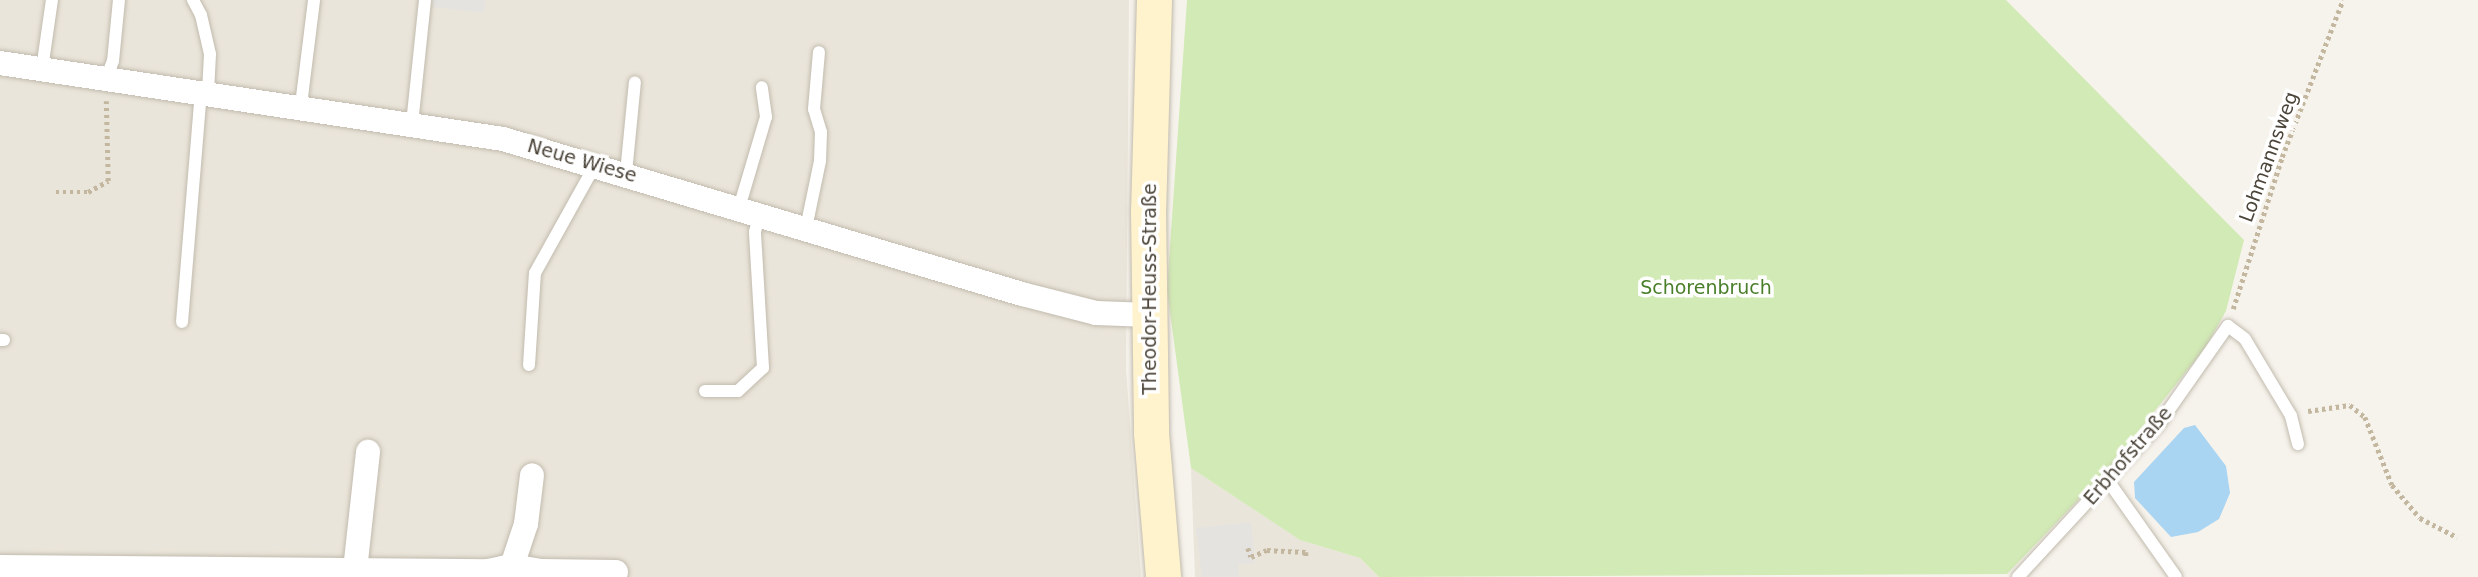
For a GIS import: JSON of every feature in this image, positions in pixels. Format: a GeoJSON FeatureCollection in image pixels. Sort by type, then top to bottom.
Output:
{"type":"FeatureCollection","features":[{"type":"Feature","properties":{"kind":"main road","name":"Theodor-Heuss-Straße"},"geometry":{"type":"LineString","coordinates":[[1154,0],[1150,315],[1145,433],[1164,577]]}},
{"type":"Feature","properties":{"kind":"street","name":"Neue Wiese"},"geometry":{"type":"LineString","coordinates":[[0,63],[301,105],[503,139],[626,173],[749,212],[1023,286],[1096,313],[1150,315]]}},
{"type":"Feature","properties":{"kind":"street"},"geometry":{"type":"LineString","coordinates":[[355,570],[368,452]]}},
{"type":"Feature","properties":{"kind":"street"},"geometry":{"type":"LineString","coordinates":[[512,566],[526,524],[532,475]]}},
{"type":"Feature","properties":{"kind":"street"},"geometry":{"type":"LineString","coordinates":[[0,566],[488,571],[512,566],[540,572],[616,572]]}},
{"type":"Feature","properties":{"kind":"lane"},"geometry":{"type":"LineString","coordinates":[[42,69],[52,0]]}},
{"type":"Feature","properties":{"kind":"lane"},"geometry":{"type":"LineString","coordinates":[[106,79],[113,61],[119,0]]}},
{"type":"Feature","properties":{"kind":"lane"},"geometry":{"type":"LineString","coordinates":[[182,322],[210,54],[201,15],[193,0]]}},
{"type":"Feature","properties":{"kind":"lane"},"geometry":{"type":"LineString","coordinates":[[301,105],[314,0]]}},
{"type":"Feature","properties":{"kind":"lane"},"geometry":{"type":"LineString","coordinates":[[412,124],[425,0]]}},
{"type":"Feature","properties":{"kind":"lane"},"geometry":{"type":"LineString","coordinates":[[806,228],[820,161],[821,132],[814,109],[819,52]]}},
{"type":"Feature","properties":{"kind":"lane"},"geometry":{"type":"LineString","coordinates":[[626,173],[635,82]]}},
{"type":"Feature","properties":{"kind":"lane"},"geometry":{"type":"LineString","coordinates":[[705,391],[738,391],[762,368],[755,232],[749,212],[766,117],[762,87]]}},
{"type":"Feature","properties":{"kind":"lane"},"geometry":{"type":"LineString","coordinates":[[529,365],[535,273],[595,164]]}},
{"type":"Feature","properties":{"kind":"lane"},"geometry":{"type":"LineString","coordinates":[[2228,326],[2245,339],[2291,416],[2298,444]]}},
{"type":"Feature","properties":{"kind":"lane","name":"Erbhofstraße"},"geometry":{"type":"LineString","coordinates":[[2025,575],[2109,482],[2192,381],[2228,326]]}},
{"type":"Feature","properties":{"kind":"lane"},"geometry":{"type":"LineString","coordinates":[[2109,482],[2176,577]]}},
{"type":"Feature","properties":{"kind":"path","name":"Lohmannsweg"},"geometry":{"type":"LineString","coordinates":[[2228,326],[2269,194],[2343,0]]}},
{"type":"Feature","properties":{"kind":"path"},"geometry":{"type":"LineString","coordinates":[[56,192],[88,192],[108,181],[106,79]]}},
{"type":"Feature","properties":{"kind":"path"},"geometry":{"type":"LineString","coordinates":[[2291,416],[2350,405],[2365,417],[2392,485],[2420,518],[2457,537]]}},
{"type":"Feature","properties":{"kind":"path"},"geometry":{"type":"LineString","coordinates":[[1248,548],[1251,557],[1267,550],[1306,552],[1306,558]]}},
{"type":"Feature","properties":{"kind":"shaded area"},"geometry":{"type":"Polygon","coordinates":[[[0,0],[1129,0],[1126,369],[1141,577],[0,577],[0,0]]]}},
{"type":"Feature","properties":{"kind":"shaded area"},"geometry":{"type":"Polygon","coordinates":[[[432,0],[485,0],[484,13],[432,7],[432,0]]]}},
{"type":"Feature","properties":{"kind":"shaded area"},"geometry":{"type":"Polygon","coordinates":[[[1191,468],[1300,540],[1360,558],[1379,577],[1195,577],[1191,468]]]}},
{"type":"Feature","properties":{"kind":"shaded area"},"geometry":{"type":"Polygon","coordinates":[[[1251,522],[1255,563],[1238,565],[1239,577],[1202,577],[1196,528],[1251,522]]]}},
{"type":"Feature","properties":{"kind":"green space","name":"Schorenbruch"},"geometry":{"type":"Polygon","coordinates":[[[1187,0],[2006,0],[2244,240],[2226,311],[2205,348],[2110,467],[2007,574],[1379,577],[1360,558],[1300,540],[1191,468],[1167,290],[1187,0]]]}},
{"type":"Feature","properties":{"kind":"water"},"geometry":{"type":"Polygon","coordinates":[[[2195,425],[2226,466],[2230,493],[2219,519],[2198,532],[2171,537],[2135,498],[2134,482],[2184,428],[2195,425]]]}}]}
